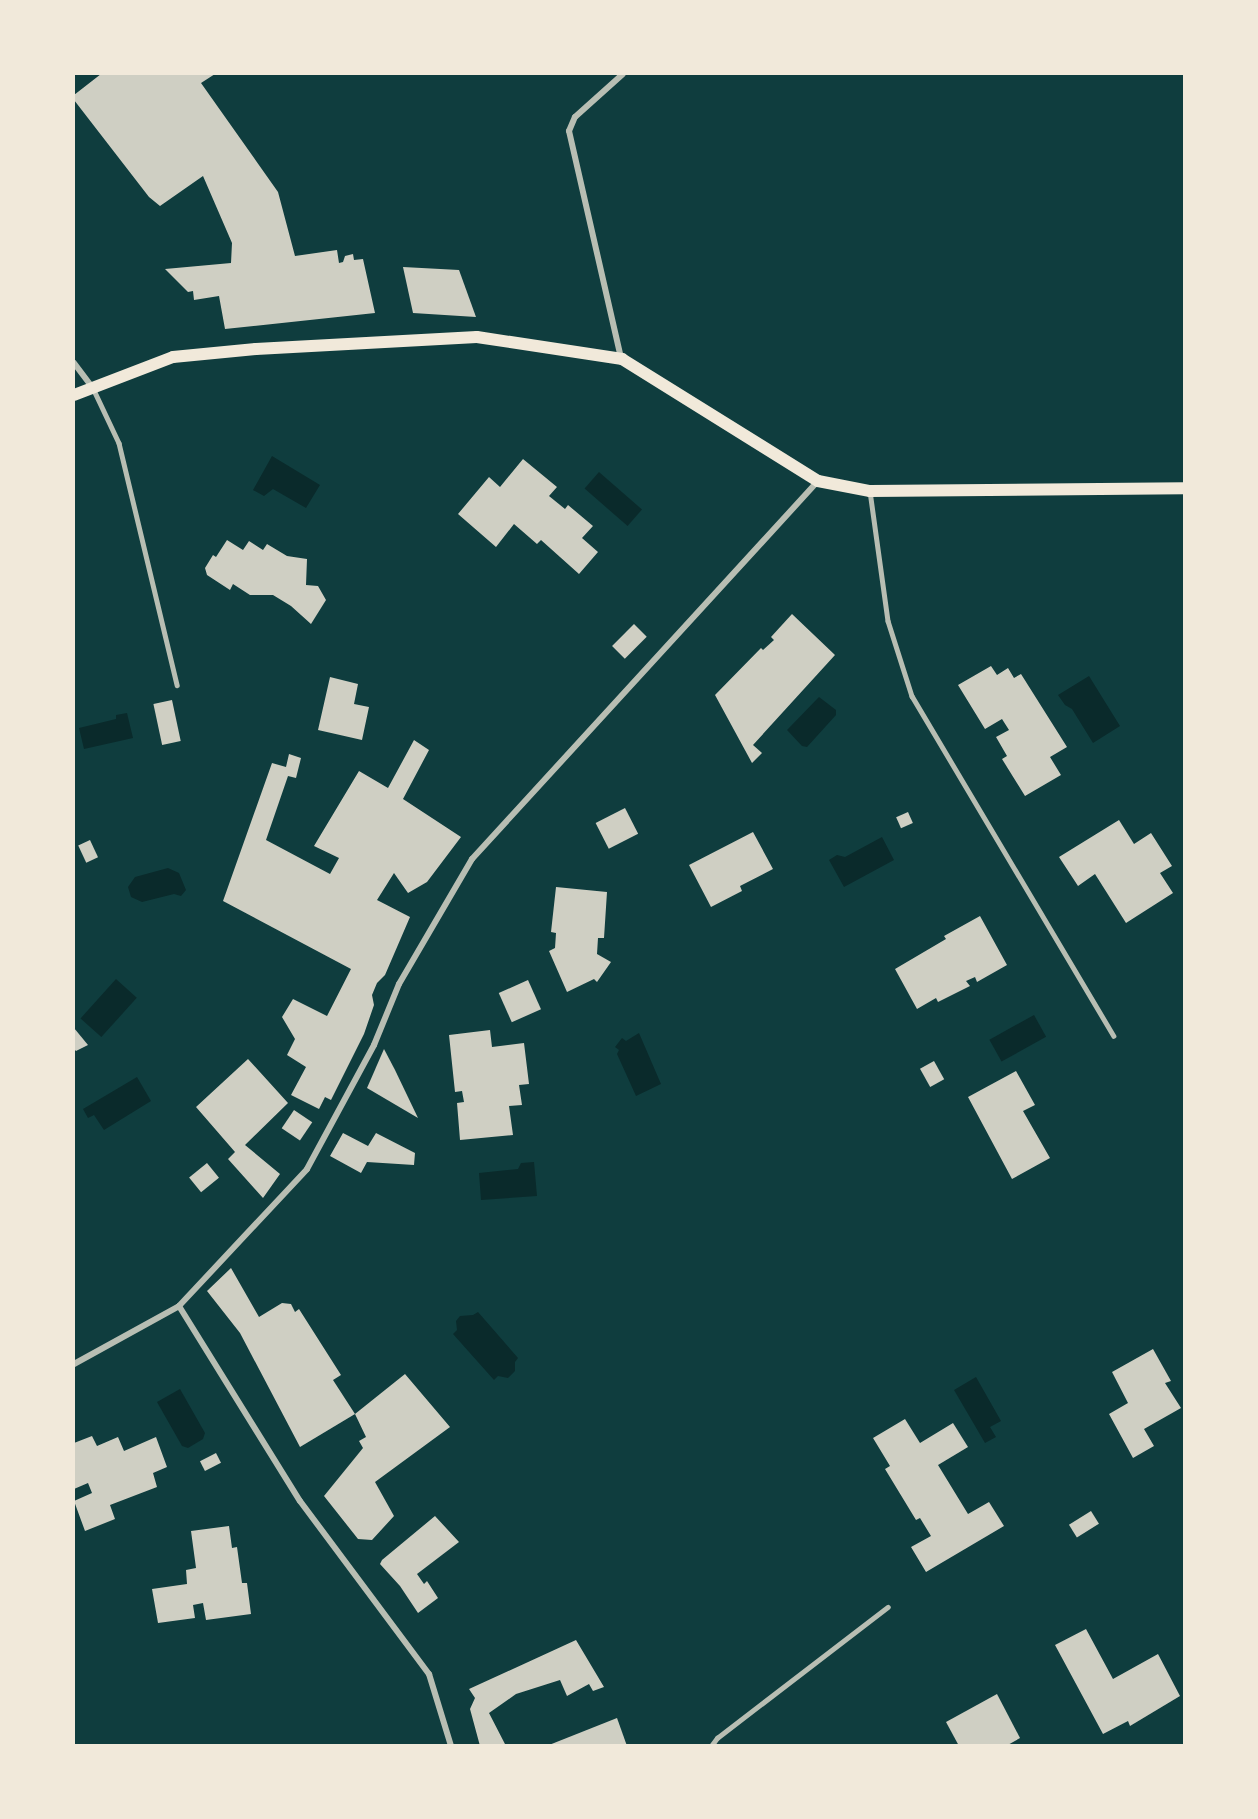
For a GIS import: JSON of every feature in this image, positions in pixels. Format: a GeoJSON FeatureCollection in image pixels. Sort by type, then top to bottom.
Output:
{"type":"FeatureCollection","features":[{"type":"Feature","properties":{"kind":"main road"},"geometry":{"type":"LineString","coordinates":[[74,395],[173,357],[256,349],[477,337],[622,359],[818,481],[870,491],[1185,488]]}},
{"type":"Feature","properties":{"kind":"street"},"geometry":{"type":"LineString","coordinates":[[622,359],[569,131],[575,117],[623,74]]}},
{"type":"Feature","properties":{"kind":"street"},"geometry":{"type":"LineString","coordinates":[[74,363],[92,387]]}},
{"type":"Feature","properties":{"kind":"street"},"geometry":{"type":"LineString","coordinates":[[74,1364],[179,1306],[307,1169],[374,1045],[399,984],[472,859],[818,481]]}},
{"type":"Feature","properties":{"kind":"street"},"geometry":{"type":"LineString","coordinates":[[179,1306],[300,1501],[429,1674],[451,1746]]}},
{"type":"Feature","properties":{"kind":"lane"},"geometry":{"type":"LineString","coordinates":[[92,387],[120,442],[177,685]]}},
{"type":"Feature","properties":{"kind":"lane"},"geometry":{"type":"LineString","coordinates":[[870,491],[888,621],[912,696],[1114,1036]]}},
{"type":"Feature","properties":{"kind":"lane"},"geometry":{"type":"LineString","coordinates":[[711,1746],[717,1738],[888,1607]]}},
{"type":"Feature","properties":{"kind":"water"},"geometry":{"type":"Polygon","coordinates":[[[272,456],[320,485],[306,508],[273,489],[264,496],[253,490],[272,456]]]}},
{"type":"Feature","properties":{"kind":"water"},"geometry":{"type":"Polygon","coordinates":[[[599,472],[642,509],[628,526],[585,489],[599,472]]]}},
{"type":"Feature","properties":{"kind":"water"},"geometry":{"type":"Polygon","coordinates":[[[1089,676],[1120,726],[1093,743],[1072,709],[1065,705],[1058,695],[1089,676]]]}},
{"type":"Feature","properties":{"kind":"water"},"geometry":{"type":"Polygon","coordinates":[[[819,697],[836,710],[836,715],[807,747],[802,746],[787,730],[819,697]]]}},
{"type":"Feature","properties":{"kind":"water"},"geometry":{"type":"Polygon","coordinates":[[[127,713],[133,738],[84,749],[79,728],[116,719],[116,715],[127,713]]]}},
{"type":"Feature","properties":{"kind":"water"},"geometry":{"type":"Polygon","coordinates":[[[882,837],[894,860],[844,887],[829,860],[837,855],[845,857],[882,837]]]}},
{"type":"Feature","properties":{"kind":"water"},"geometry":{"type":"Polygon","coordinates":[[[168,868],[179,873],[186,890],[181,896],[174,894],[142,902],[131,897],[128,887],[135,877],[168,868]]]}},
{"type":"Feature","properties":{"kind":"water"},"geometry":{"type":"Polygon","coordinates":[[[116,979],[137,998],[101,1037],[81,1018],[116,979]]]}},
{"type":"Feature","properties":{"kind":"water"},"geometry":{"type":"Polygon","coordinates":[[[1034,1015],[1046,1037],[1002,1062],[989,1040],[1034,1015]]]}},
{"type":"Feature","properties":{"kind":"water"},"geometry":{"type":"Polygon","coordinates":[[[639,1033],[661,1084],[636,1096],[617,1054],[619,1050],[615,1047],[622,1038],[626,1041],[639,1033]]]}},
{"type":"Feature","properties":{"kind":"water"},"geometry":{"type":"Polygon","coordinates":[[[137,1077],[151,1101],[104,1130],[94,1115],[88,1118],[83,1109],[137,1077]]]}},
{"type":"Feature","properties":{"kind":"water"},"geometry":{"type":"Polygon","coordinates":[[[534,1162],[537,1196],[481,1200],[479,1173],[518,1169],[521,1163],[534,1162]]]}},
{"type":"Feature","properties":{"kind":"water"},"geometry":{"type":"Polygon","coordinates":[[[478,1312],[518,1358],[515,1362],[515,1371],[508,1378],[498,1376],[494,1380],[453,1334],[457,1330],[456,1321],[460,1316],[473,1315],[478,1312]]]}},
{"type":"Feature","properties":{"kind":"water"},"geometry":{"type":"Polygon","coordinates":[[[976,1377],[1001,1421],[990,1427],[996,1437],[985,1443],[954,1390],[976,1377]]]}},
{"type":"Feature","properties":{"kind":"water"},"geometry":{"type":"Polygon","coordinates":[[[180,1389],[205,1433],[203,1439],[188,1448],[182,1446],[157,1402],[180,1389]]]}},
{"type":"Feature","properties":{"kind":"building"},"geometry":{"type":"Polygon","coordinates":[[[101,74],[215,74],[201,83],[278,192],[295,256],[337,250],[339,263],[343,262],[345,256],[353,254],[354,260],[363,259],[375,313],[225,329],[219,296],[194,300],[193,291],[188,292],[165,269],[231,263],[232,243],[203,176],[160,206],[149,197],[74,100],[74,95],[101,74]]]}},
{"type":"Feature","properties":{"kind":"building"},"geometry":{"type":"Polygon","coordinates":[[[403,267],[459,270],[476,317],[413,313],[403,267]]]}},
{"type":"Feature","properties":{"kind":"building"},"geometry":{"type":"Polygon","coordinates":[[[523,459],[557,487],[549,496],[565,509],[568,505],[593,526],[582,538],[598,552],[579,574],[541,540],[537,544],[514,524],[496,547],[458,514],[489,477],[500,487],[523,459]]]}},
{"type":"Feature","properties":{"kind":"building"},"geometry":{"type":"Polygon","coordinates":[[[227,540],[243,550],[249,541],[263,550],[267,544],[287,556],[307,559],[306,585],[318,586],[326,600],[311,624],[291,606],[273,595],[250,595],[233,584],[230,590],[207,575],[205,568],[213,555],[216,557],[227,540]]]}},
{"type":"Feature","properties":{"kind":"building"},"geometry":{"type":"Polygon","coordinates":[[[792,614],[835,655],[753,745],[762,753],[752,763],[715,695],[761,648],[763,650],[774,640],[771,637],[792,614]]]}},
{"type":"Feature","properties":{"kind":"building"},"geometry":{"type":"Polygon","coordinates":[[[634,624],[647,637],[625,659],[612,646],[634,624]]]}},
{"type":"Feature","properties":{"kind":"building"},"geometry":{"type":"Polygon","coordinates":[[[991,666],[997,675],[1008,668],[1014,678],[1021,674],[1067,747],[1050,757],[1061,775],[1025,796],[1002,759],[1007,756],[996,737],[1009,730],[1002,719],[985,729],[958,685],[991,666]]]}},
{"type":"Feature","properties":{"kind":"building"},"geometry":{"type":"Polygon","coordinates":[[[330,677],[358,684],[354,704],[369,707],[362,740],[318,730],[330,677]]]}},
{"type":"Feature","properties":{"kind":"building"},"geometry":{"type":"Polygon","coordinates":[[[172,700],[181,741],[162,745],[153,704],[172,700]]]}},
{"type":"Feature","properties":{"kind":"building"},"geometry":{"type":"Polygon","coordinates":[[[414,740],[429,750],[403,799],[461,837],[427,882],[408,893],[394,873],[377,900],[410,917],[385,975],[377,983],[372,995],[374,1005],[364,1034],[331,1100],[325,1097],[319,1109],[291,1095],[306,1067],[287,1055],[295,1039],[282,1017],[293,999],[327,1016],[351,969],[223,901],[272,763],[286,767],[289,754],[301,758],[296,778],[288,776],[266,840],[330,874],[339,858],[314,846],[359,771],[388,788],[414,740]]]}},
{"type":"Feature","properties":{"kind":"building"},"geometry":{"type":"Polygon","coordinates":[[[625,808],[638,834],[609,849],[596,823],[625,808]]]}},
{"type":"Feature","properties":{"kind":"building"},"geometry":{"type":"Polygon","coordinates":[[[908,812],[913,823],[901,828],[896,817],[908,812]]]}},
{"type":"Feature","properties":{"kind":"building"},"geometry":{"type":"Polygon","coordinates":[[[1119,820],[1134,844],[1151,833],[1172,866],[1160,873],[1173,893],[1126,923],[1095,874],[1078,886],[1059,857],[1119,820]]]}},
{"type":"Feature","properties":{"kind":"building"},"geometry":{"type":"Polygon","coordinates":[[[753,832],[773,869],[740,886],[742,891],[711,907],[689,865],[753,832]]]}},
{"type":"Feature","properties":{"kind":"building"},"geometry":{"type":"Polygon","coordinates":[[[90,840],[98,857],[86,863],[78,845],[90,840]]]}},
{"type":"Feature","properties":{"kind":"building"},"geometry":{"type":"Polygon","coordinates":[[[556,887],[607,892],[604,938],[598,938],[597,954],[611,962],[597,982],[594,979],[567,992],[549,951],[555,948],[556,933],[551,932],[556,887]]]}},
{"type":"Feature","properties":{"kind":"building"},"geometry":{"type":"Polygon","coordinates":[[[980,916],[1007,965],[977,982],[975,977],[966,981],[970,986],[938,1002],[936,998],[917,1009],[895,969],[946,939],[944,936],[980,916]]]}},
{"type":"Feature","properties":{"kind":"building"},"geometry":{"type":"Polygon","coordinates":[[[528,980],[541,1009],[512,1022],[499,993],[528,980]]]}},
{"type":"Feature","properties":{"kind":"building"},"geometry":{"type":"Polygon","coordinates":[[[74,1028],[88,1045],[76,1051],[74,1049],[74,1028]]]}},
{"type":"Feature","properties":{"kind":"building"},"geometry":{"type":"Polygon","coordinates":[[[490,1030],[492,1047],[524,1043],[529,1084],[519,1085],[522,1105],[509,1106],[513,1135],[460,1140],[457,1103],[464,1102],[462,1091],[455,1092],[449,1035],[490,1030]]]}},
{"type":"Feature","properties":{"kind":"building"},"geometry":{"type":"Polygon","coordinates":[[[384,1049],[395,1070],[418,1118],[367,1088],[384,1049]]]}},
{"type":"Feature","properties":{"kind":"building"},"geometry":{"type":"Polygon","coordinates":[[[248,1059],[288,1103],[245,1145],[280,1174],[263,1198],[228,1159],[235,1152],[196,1107],[248,1059]]]}},
{"type":"Feature","properties":{"kind":"building"},"geometry":{"type":"Polygon","coordinates":[[[934,1061],[944,1079],[930,1087],[920,1069],[934,1061]]]}},
{"type":"Feature","properties":{"kind":"building"},"geometry":{"type":"Polygon","coordinates":[[[1016,1071],[1035,1105],[1023,1111],[1050,1158],[1012,1179],[968,1097],[1016,1071]]]}},
{"type":"Feature","properties":{"kind":"building"},"geometry":{"type":"Polygon","coordinates":[[[294,1110],[312,1122],[300,1141],[282,1128],[294,1110]]]}},
{"type":"Feature","properties":{"kind":"building"},"geometry":{"type":"Polygon","coordinates":[[[343,1133],[368,1146],[376,1133],[415,1153],[414,1165],[367,1162],[361,1173],[330,1156],[343,1133]]]}},
{"type":"Feature","properties":{"kind":"building"},"geometry":{"type":"Polygon","coordinates":[[[207,1163],[219,1178],[201,1192],[189,1177],[207,1163]]]}},
{"type":"Feature","properties":{"kind":"building"},"geometry":{"type":"Polygon","coordinates":[[[231,1268],[259,1317],[282,1303],[291,1304],[295,1312],[299,1309],[341,1375],[333,1380],[355,1414],[300,1447],[240,1333],[207,1291],[231,1268]]]}},
{"type":"Feature","properties":{"kind":"building"},"geometry":{"type":"Polygon","coordinates":[[[1153,1349],[1171,1381],[1165,1383],[1181,1408],[1144,1429],[1154,1446],[1133,1458],[1109,1414],[1128,1403],[1112,1372],[1153,1349]]]}},
{"type":"Feature","properties":{"kind":"building"},"geometry":{"type":"Polygon","coordinates":[[[405,1374],[450,1427],[375,1482],[394,1516],[372,1540],[358,1539],[324,1496],[363,1448],[359,1441],[366,1437],[355,1414],[405,1374]]]}},
{"type":"Feature","properties":{"kind":"building"},"geometry":{"type":"Polygon","coordinates":[[[905,1419],[920,1443],[953,1423],[968,1447],[938,1465],[968,1514],[989,1502],[1004,1526],[926,1572],[911,1547],[931,1536],[920,1518],[916,1520],[885,1469],[890,1466],[873,1438],[905,1419]]]}},
{"type":"Feature","properties":{"kind":"building"},"geometry":{"type":"Polygon","coordinates":[[[92,1436],[97,1446],[118,1437],[124,1451],[156,1437],[167,1467],[153,1473],[157,1487],[110,1505],[115,1519],[85,1531],[74,1501],[92,1493],[88,1483],[74,1489],[74,1443],[92,1436]]]}},
{"type":"Feature","properties":{"kind":"building"},"geometry":{"type":"Polygon","coordinates":[[[216,1453],[221,1463],[205,1471],[200,1461],[216,1453]]]}},
{"type":"Feature","properties":{"kind":"building"},"geometry":{"type":"Polygon","coordinates":[[[1091,1511],[1099,1524],[1077,1537],[1069,1525],[1091,1511]]]}},
{"type":"Feature","properties":{"kind":"building"},"geometry":{"type":"Polygon","coordinates":[[[435,1516],[459,1542],[417,1574],[424,1584],[427,1581],[438,1598],[418,1613],[400,1586],[380,1564],[435,1516]]]}},
{"type":"Feature","properties":{"kind":"building"},"geometry":{"type":"Polygon","coordinates":[[[229,1526],[232,1548],[237,1547],[242,1583],[247,1583],[251,1614],[206,1620],[203,1603],[193,1605],[195,1618],[158,1623],[152,1589],[187,1584],[186,1570],[196,1568],[191,1531],[229,1526]]]}},
{"type":"Feature","properties":{"kind":"building"},"geometry":{"type":"Polygon","coordinates":[[[1086,1629],[1113,1679],[1158,1654],[1180,1696],[1130,1726],[1128,1721],[1103,1734],[1055,1645],[1086,1629]]]}},
{"type":"Feature","properties":{"kind":"building"},"geometry":{"type":"Polygon","coordinates":[[[576,1640],[604,1687],[593,1691],[589,1684],[567,1696],[560,1680],[516,1694],[489,1713],[506,1746],[480,1746],[470,1709],[475,1698],[469,1689],[576,1640]]]}},
{"type":"Feature","properties":{"kind":"building"},"geometry":{"type":"Polygon","coordinates":[[[997,1694],[1020,1738],[1006,1746],[959,1746],[946,1722],[997,1694]]]}},
{"type":"Feature","properties":{"kind":"building"},"geometry":{"type":"Polygon","coordinates":[[[617,1718],[627,1746],[549,1746],[549,1745],[617,1718]]]}}]}
